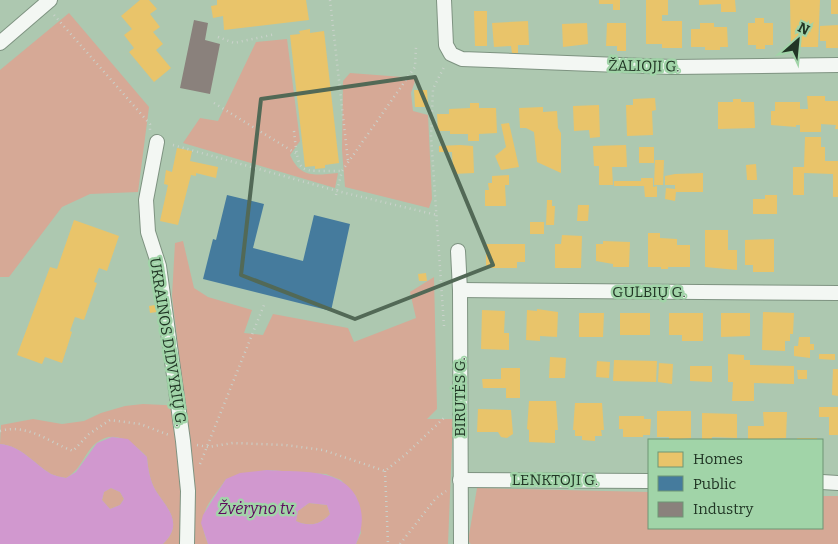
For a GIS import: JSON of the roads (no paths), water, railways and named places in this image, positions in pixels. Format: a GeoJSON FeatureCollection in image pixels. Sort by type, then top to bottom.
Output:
{"type":"FeatureCollection","features":[{"type":"Feature","properties":{"kind":"street","name":"ŽALIOJI G."},"geometry":{"type":"LineString","coordinates":[[444,0],[446,45],[451,54],[462,59],[672,66],[838,65]]}},
{"type":"Feature","properties":{"kind":"street"},"geometry":{"type":"LineString","coordinates":[[0,43],[48,2]]}},
{"type":"Feature","properties":{"kind":"street","name":"UKRAINOS DIDVYRIŲ G."},"geometry":{"type":"LineString","coordinates":[[156,142],[146,200],[148,232],[160,276],[183,441],[188,491],[187,544]]}},
{"type":"Feature","properties":{"kind":"street","name":"BIRUTĖS G."},"geometry":{"type":"LineString","coordinates":[[458,250],[460,290],[461,544]]}},
{"type":"Feature","properties":{"kind":"street","name":"GULBIŲ G."},"geometry":{"type":"LineString","coordinates":[[460,290],[838,293]]}},
{"type":"Feature","properties":{"kind":"street","name":"LENKTOJI G."},"geometry":{"type":"LineString","coordinates":[[460,480],[648,481]]}},
{"type":"Feature","properties":{"kind":"street"},"geometry":{"type":"LineString","coordinates":[[823,482],[838,483]]}},
{"type":"Feature","properties":{"kind":"water","name":"Žvėryno tv."},"geometry":{"type":"Polygon","coordinates":[[[112,437],[128,439],[147,457],[152,483],[172,517],[172,530],[163,544],[0,544],[0,444],[8,445],[21,451],[51,474],[66,478],[76,472],[97,443],[112,437]],[[111,488],[104,492],[102,500],[110,509],[120,505],[124,499],[120,492],[111,488]]]}},
{"type":"Feature","properties":{"kind":"water","name":"Žvėryno tv."},"geometry":{"type":"Polygon","coordinates":[[[267,470],[307,472],[333,477],[344,483],[353,491],[361,508],[362,524],[356,544],[208,544],[201,523],[203,515],[226,479],[240,473],[267,470]],[[309,503],[298,511],[296,521],[314,524],[323,521],[330,514],[327,505],[309,503]]]}}]}
